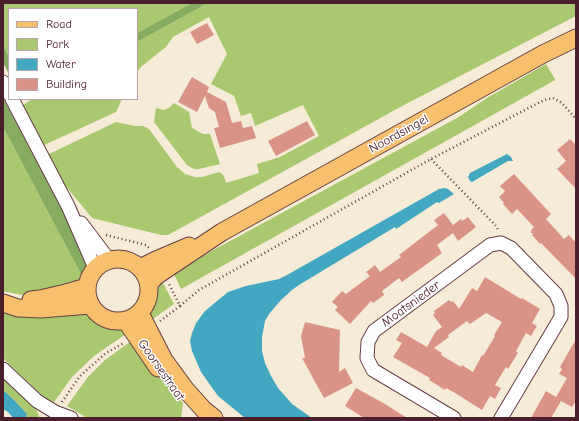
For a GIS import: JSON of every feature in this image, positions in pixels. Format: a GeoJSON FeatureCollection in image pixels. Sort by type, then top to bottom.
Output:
{"type":"FeatureCollection","features":[{"type":"Feature","properties":{"kind":"main road","name":"Noordsingel"},"geometry":{"type":"LineString","coordinates":[[140,268],[159,266],[543,54],[576,38]]}},
{"type":"Feature","properties":{"kind":"main road"},"geometry":{"type":"LineString","coordinates":[[121,259],[129,260],[140,268],[146,275],[149,284],[149,297],[146,305],[133,317],[116,322],[105,319],[96,313],[90,305],[87,287],[89,279],[102,264],[121,259]]}},
{"type":"Feature","properties":{"kind":"main road","name":"Noordsingel"},"geometry":{"type":"LineString","coordinates":[[149,284],[159,266]]}},
{"type":"Feature","properties":{"kind":"main road"},"geometry":{"type":"LineString","coordinates":[[3,296],[21,300],[40,299],[87,287]]}},
{"type":"Feature","properties":{"kind":"main road"},"geometry":{"type":"LineString","coordinates":[[3,304],[18,308],[41,309],[90,305]]}},
{"type":"Feature","properties":{"kind":"main road","name":"Goorsestraat"},"geometry":{"type":"LineString","coordinates":[[133,317],[142,332],[186,390],[202,416]]}},
{"type":"Feature","properties":{"kind":"street"},"geometry":{"type":"LineString","coordinates":[[3,82],[8,92]]}},
{"type":"Feature","properties":{"kind":"street"},"geometry":{"type":"LineString","coordinates":[[13,100],[68,206],[102,264]]}},
{"type":"Feature","properties":{"kind":"street"},"geometry":{"type":"LineString","coordinates":[[501,243],[510,248],[556,294],[561,306],[561,317],[501,418]]}},
{"type":"Feature","properties":{"kind":"street","name":"Moatsnieder"},"geometry":{"type":"LineString","coordinates":[[454,418],[373,370],[367,358],[368,342],[374,331],[490,245],[501,243]]}},
{"type":"Feature","properties":{"kind":"street"},"geometry":{"type":"LineString","coordinates":[[3,369],[53,415],[71,418]]}},
{"type":"Feature","properties":{"kind":"path"},"geometry":{"type":"LineString","coordinates":[[53,415],[80,376],[106,352],[142,332],[180,306],[199,290],[432,159],[544,100],[553,98],[562,103],[576,118]]}},
{"type":"Feature","properties":{"kind":"path"},"geometry":{"type":"LineString","coordinates":[[432,159],[496,227],[501,243]]}},
{"type":"Feature","properties":{"kind":"path"},"geometry":{"type":"LineString","coordinates":[[99,234],[146,245],[180,306]]}},
{"type":"Feature","properties":{"kind":"green space"},"geometry":{"type":"Polygon","coordinates":[[[3,3],[192,3],[138,32],[138,8],[8,8],[8,55],[3,46],[3,3]]]}},
{"type":"Feature","properties":{"kind":"green space"},"geometry":{"type":"Polygon","coordinates":[[[192,3],[208,3],[138,41],[138,32],[192,3]]]}},
{"type":"Feature","properties":{"kind":"green space"},"geometry":{"type":"Polygon","coordinates":[[[208,3],[576,3],[576,16],[404,105],[168,235],[161,235],[92,218],[51,168],[45,156],[116,122],[143,126],[149,129],[177,167],[185,174],[195,177],[202,177],[219,172],[224,176],[226,183],[259,173],[257,164],[280,157],[319,136],[303,105],[255,126],[251,113],[241,116],[234,96],[211,84],[227,54],[209,17],[173,37],[166,47],[138,71],[138,41],[208,3]]]}},
{"type":"Feature","properties":{"kind":"green space"},"geometry":{"type":"Polygon","coordinates":[[[3,46],[8,55],[8,72],[3,63],[3,46]]]}},
{"type":"Feature","properties":{"kind":"green space"},"geometry":{"type":"Polygon","coordinates":[[[546,64],[556,81],[555,80],[181,289],[173,272],[457,118],[487,98],[546,64]]]}},
{"type":"Feature","properties":{"kind":"green space"},"geometry":{"type":"Polygon","coordinates":[[[3,98],[86,255],[87,270],[82,276],[3,127],[3,98]]]}},
{"type":"Feature","properties":{"kind":"green space"},"geometry":{"type":"Polygon","coordinates":[[[30,100],[122,100],[116,112],[40,147],[20,107],[30,100]]]}},
{"type":"Feature","properties":{"kind":"green space"},"geometry":{"type":"Polygon","coordinates":[[[174,103],[189,112],[192,128],[203,134],[210,134],[220,164],[199,169],[194,169],[187,165],[154,122],[156,108],[164,110],[174,103]]]}},
{"type":"Feature","properties":{"kind":"green space"},"geometry":{"type":"Polygon","coordinates":[[[3,127],[82,276],[73,284],[26,296],[3,291],[3,127]]]}},
{"type":"Feature","properties":{"kind":"green space"},"geometry":{"type":"Polygon","coordinates":[[[162,281],[174,304],[150,321],[152,301],[162,281]]]}},
{"type":"Feature","properties":{"kind":"green space"},"geometry":{"type":"Polygon","coordinates":[[[3,310],[82,312],[94,321],[108,325],[119,325],[126,334],[94,356],[72,377],[52,405],[3,358],[3,310]]]}},
{"type":"Feature","properties":{"kind":"green space"},"geometry":{"type":"Polygon","coordinates":[[[134,339],[183,403],[181,418],[87,418],[67,406],[88,377],[105,360],[134,339]]]}},
{"type":"Feature","properties":{"kind":"green space"},"geometry":{"type":"Polygon","coordinates":[[[3,376],[33,403],[40,418],[26,418],[27,414],[3,390],[3,376]]]}},
{"type":"Feature","properties":{"kind":"water"},"geometry":{"type":"Polygon","coordinates":[[[507,154],[513,161],[508,161],[472,182],[470,181],[468,177],[470,173],[507,154]]]}},
{"type":"Feature","properties":{"kind":"water"},"geometry":{"type":"Polygon","coordinates":[[[439,189],[448,189],[454,194],[439,203],[437,202],[396,229],[395,227],[299,285],[281,300],[269,314],[265,321],[262,337],[262,351],[265,363],[278,388],[292,404],[312,418],[245,418],[218,396],[201,372],[192,351],[190,341],[196,323],[205,311],[228,292],[246,286],[279,279],[439,189]]]}},
{"type":"Feature","properties":{"kind":"water"},"geometry":{"type":"Polygon","coordinates":[[[3,390],[27,414],[26,418],[13,418],[3,409],[3,390]]]}},
{"type":"Feature","properties":{"kind":"building"},"geometry":{"type":"Polygon","coordinates":[[[207,23],[214,35],[197,44],[190,32],[207,23]]]}},
{"type":"Feature","properties":{"kind":"building"},"geometry":{"type":"Polygon","coordinates":[[[192,77],[209,87],[207,92],[226,102],[232,123],[241,121],[243,128],[252,126],[256,138],[220,148],[214,128],[219,127],[215,112],[209,108],[205,96],[197,112],[178,102],[192,77]]]}},
{"type":"Feature","properties":{"kind":"building"},"geometry":{"type":"Polygon","coordinates":[[[307,121],[315,135],[276,156],[268,141],[307,121]]]}},
{"type":"Feature","properties":{"kind":"building"},"geometry":{"type":"Polygon","coordinates":[[[570,139],[576,145],[576,189],[557,169],[566,161],[557,150],[570,139]]]}},
{"type":"Feature","properties":{"kind":"building"},"geometry":{"type":"Polygon","coordinates":[[[514,174],[551,214],[546,219],[564,239],[569,235],[576,243],[576,279],[532,235],[533,234],[530,232],[534,227],[517,209],[512,214],[503,204],[504,203],[499,197],[505,191],[500,186],[514,174]]]}},
{"type":"Feature","properties":{"kind":"building"},"geometry":{"type":"Polygon","coordinates":[[[444,213],[453,225],[461,219],[462,221],[468,217],[476,227],[458,241],[453,233],[437,245],[442,253],[402,282],[399,278],[382,291],[384,295],[373,303],[371,301],[350,324],[335,310],[338,307],[332,302],[342,291],[346,294],[370,276],[366,272],[375,265],[380,272],[401,257],[399,255],[438,225],[434,220],[444,213]]]}},
{"type":"Feature","properties":{"kind":"building"},"geometry":{"type":"Polygon","coordinates":[[[485,277],[540,309],[532,323],[537,326],[531,336],[526,333],[516,351],[518,353],[508,369],[506,367],[495,385],[501,388],[495,399],[490,396],[482,410],[446,388],[445,390],[429,380],[430,378],[393,357],[402,343],[396,340],[401,332],[427,347],[436,331],[442,327],[433,315],[435,313],[434,311],[449,300],[451,302],[453,301],[459,309],[472,288],[477,291],[485,277]],[[486,313],[470,324],[467,321],[434,348],[442,353],[441,355],[461,367],[462,365],[473,372],[502,322],[486,313]]]}},
{"type":"Feature","properties":{"kind":"building"},"geometry":{"type":"Polygon","coordinates":[[[305,322],[340,330],[339,372],[345,368],[353,383],[324,398],[302,358],[305,358],[301,336],[305,322]]]}},
{"type":"Feature","properties":{"kind":"building"},"geometry":{"type":"Polygon","coordinates":[[[576,339],[576,401],[572,407],[561,401],[551,418],[531,418],[546,391],[556,397],[567,378],[559,374],[562,369],[560,367],[576,339]]]}},
{"type":"Feature","properties":{"kind":"building"},"geometry":{"type":"Polygon","coordinates":[[[356,388],[407,418],[364,418],[345,406],[356,388]]]}}]}
